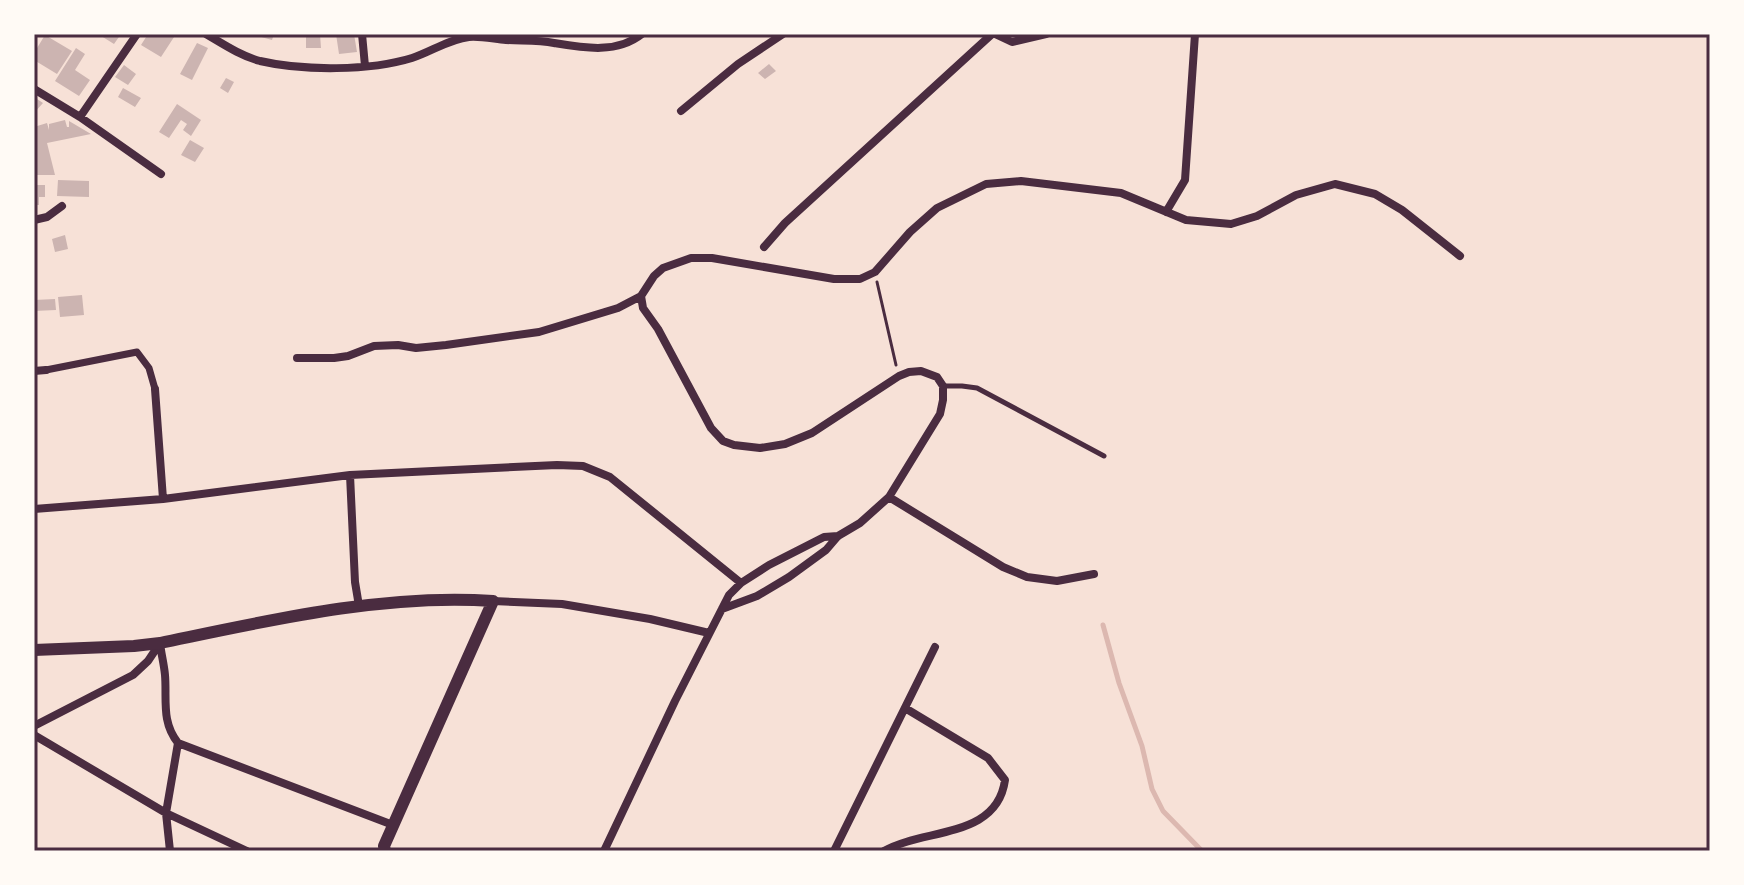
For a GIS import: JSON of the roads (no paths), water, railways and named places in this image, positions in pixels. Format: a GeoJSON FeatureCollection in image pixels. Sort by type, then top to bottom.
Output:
{"type":"FeatureCollection","features":[{"type":"Feature","properties":{"kind":"street"},"geometry":{"type":"LineString","coordinates":[[80,117],[137,34]]}},
{"type":"Feature","properties":{"kind":"street"},"geometry":{"type":"LineString","coordinates":[[206,34],[260,61],[294,66],[365,66],[410,59],[468,37],[525,40],[575,48],[625,44],[642,34]]}},
{"type":"Feature","properties":{"kind":"street"},"geometry":{"type":"LineString","coordinates":[[362,34],[365,66]]}},
{"type":"Feature","properties":{"kind":"street"},"geometry":{"type":"LineString","coordinates":[[681,111],[738,64],[783,34]]}},
{"type":"Feature","properties":{"kind":"street"},"geometry":{"type":"LineString","coordinates":[[764,247],[785,223],[994,34],[1012,42],[1046,34]]}},
{"type":"Feature","properties":{"kind":"street"},"geometry":{"type":"LineString","coordinates":[[1166,212],[1185,180],[1195,34]]}},
{"type":"Feature","properties":{"kind":"street"},"geometry":{"type":"LineString","coordinates":[[34,89],[161,174]]}},
{"type":"Feature","properties":{"kind":"street"},"geometry":{"type":"LineString","coordinates":[[297,358],[334,358],[374,346],[416,348],[539,332],[618,308],[641,296],[663,268],[691,258],[712,258],[834,279],[860,279],[875,272],[910,232],[937,208],[986,184],[1021,181],[1121,193],[1186,220],[1231,224],[1257,216],[1296,195],[1335,184],[1375,194],[1402,210],[1460,256]]}},
{"type":"Feature","properties":{"kind":"street"},"geometry":{"type":"LineString","coordinates":[[34,220],[47,217],[62,206]]}},
{"type":"Feature","properties":{"kind":"street"},"geometry":{"type":"LineString","coordinates":[[641,296],[643,308],[658,329],[711,428],[723,441],[760,448],[785,444],[812,433],[909,372],[921,371],[937,377],[943,386],[940,414],[889,497],[789,577],[757,596],[722,609]]}},
{"type":"Feature","properties":{"kind":"street"},"geometry":{"type":"LineString","coordinates":[[34,371],[137,352],[149,368],[155,389],[163,499]]}},
{"type":"Feature","properties":{"kind":"street"},"geometry":{"type":"LineString","coordinates":[[34,509],[163,499],[350,475],[583,466],[610,477],[741,583]]}},
{"type":"Feature","properties":{"kind":"street"},"geometry":{"type":"LineString","coordinates":[[350,475],[359,606]]}},
{"type":"Feature","properties":{"kind":"street"},"geometry":{"type":"LineString","coordinates":[[889,497],[1003,567],[1027,577],[1057,581],[1094,574]]}},
{"type":"Feature","properties":{"kind":"street"},"geometry":{"type":"LineString","coordinates":[[604,851],[729,595],[769,565],[824,537],[838,536]]}},
{"type":"Feature","properties":{"kind":"street"},"geometry":{"type":"LineString","coordinates":[[34,650],[160,643],[359,606],[463,599],[562,604],[709,633]]}},
{"type":"Feature","properties":{"kind":"street"},"geometry":{"type":"LineString","coordinates":[[383,849],[493,601]]}},
{"type":"Feature","properties":{"kind":"street"},"geometry":{"type":"LineString","coordinates":[[34,726],[133,675],[148,661],[160,643]]}},
{"type":"Feature","properties":{"kind":"street"},"geometry":{"type":"LineString","coordinates":[[160,643],[167,722],[171,735],[178,743],[393,825]]}},
{"type":"Feature","properties":{"kind":"street"},"geometry":{"type":"LineString","coordinates":[[834,851],[935,647]]}},
{"type":"Feature","properties":{"kind":"street"},"geometry":{"type":"LineString","coordinates":[[884,851],[911,839],[956,830],[983,818],[1003,796],[1005,780],[988,758],[905,708]]}},
{"type":"Feature","properties":{"kind":"street"},"geometry":{"type":"LineString","coordinates":[[34,735],[166,813],[247,851]]}},
{"type":"Feature","properties":{"kind":"street"},"geometry":{"type":"LineString","coordinates":[[170,851],[166,813],[178,743]]}},
{"type":"Feature","properties":{"kind":"street"},"geometry":{"type":"LineString","coordinates":[[609,839],[612,851]]}},
{"type":"Feature","properties":{"kind":"lane"},"geometry":{"type":"LineString","coordinates":[[943,386],[977,388],[1104,456]]}},
{"type":"Feature","properties":{"kind":"waterway"},"geometry":{"type":"LineString","coordinates":[[1103,625],[1119,683],[1142,746],[1152,789],[1163,811],[1202,851]]}}]}
